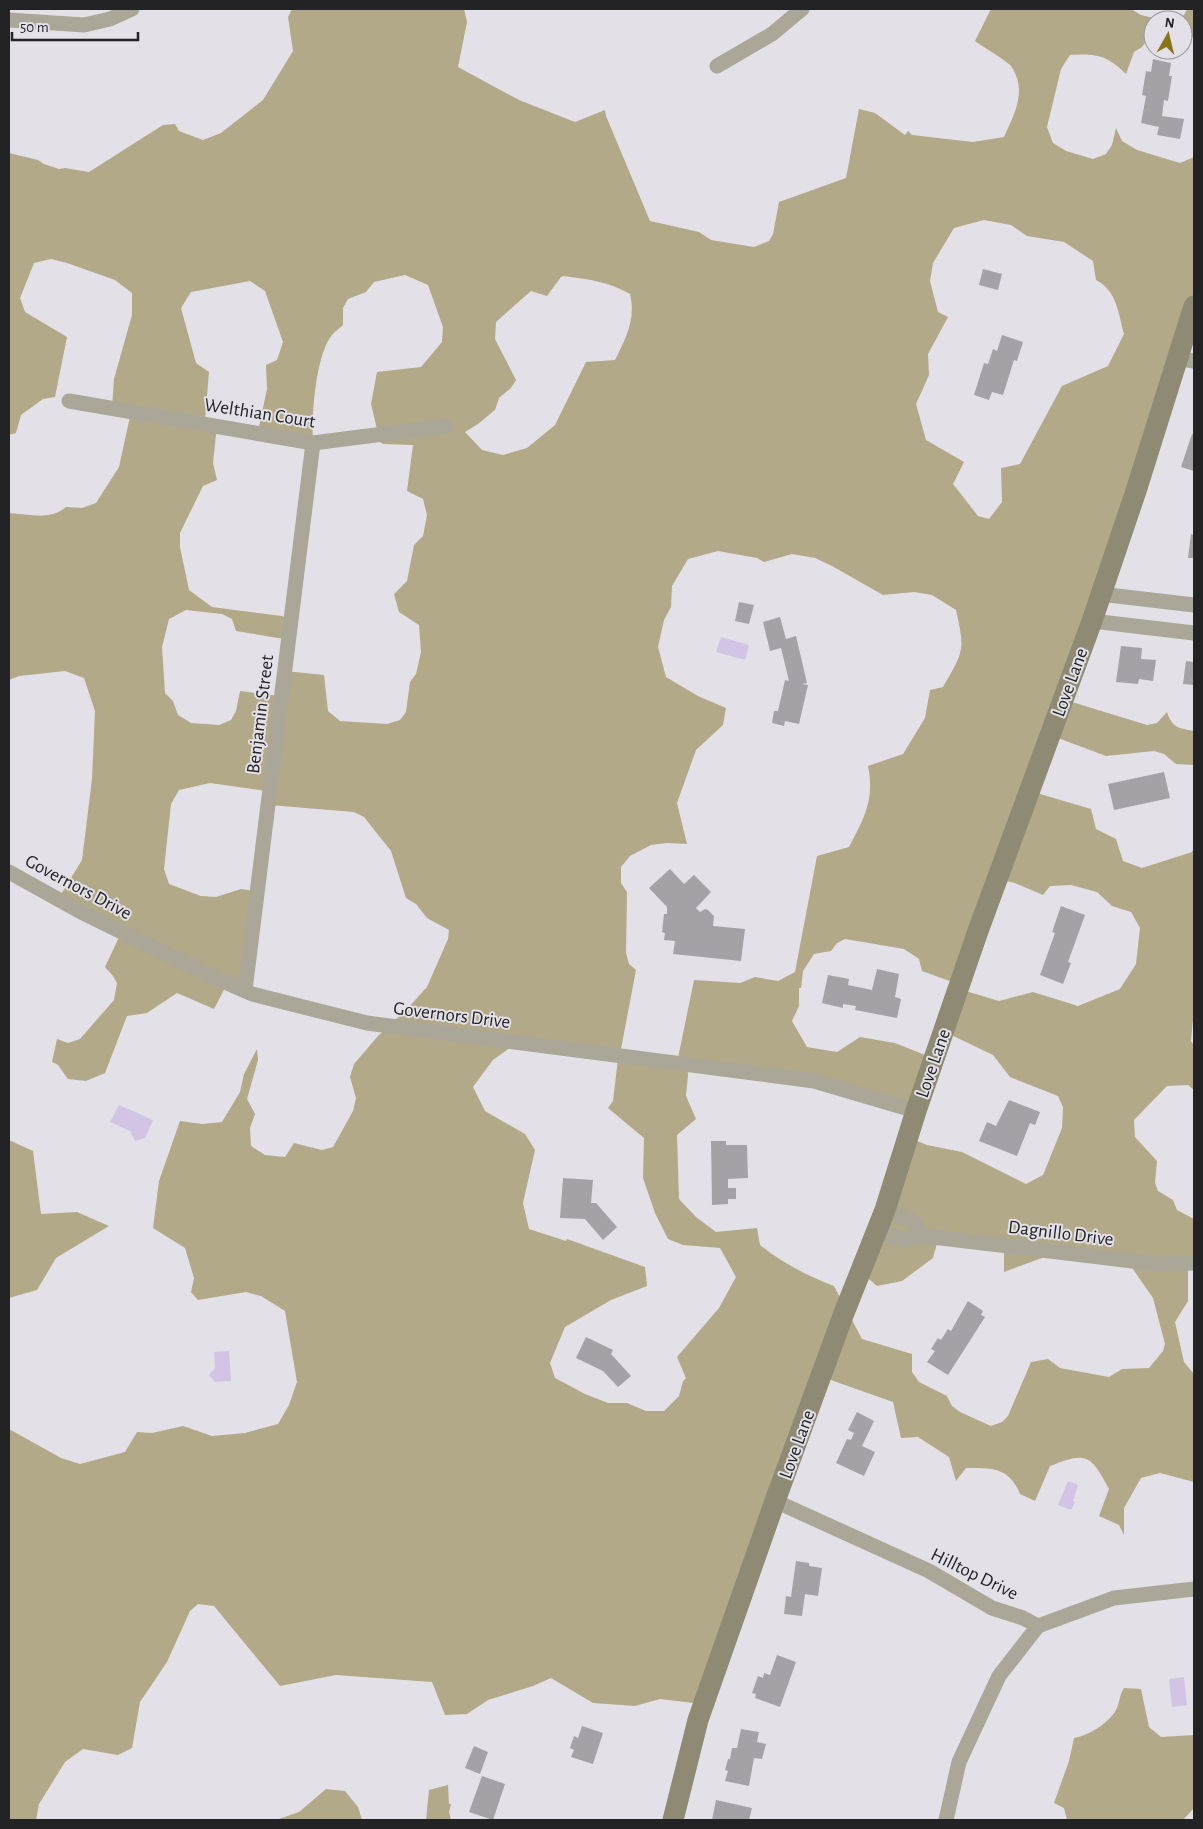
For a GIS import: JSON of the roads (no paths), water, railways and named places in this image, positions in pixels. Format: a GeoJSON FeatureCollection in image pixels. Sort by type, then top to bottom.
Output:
{"type":"FeatureCollection","features":[{"type":"Feature","properties":{"kind":"street"},"geometry":{"type":"LineString","coordinates":[[9,20],[84,25],[110,19],[132,9]]}},
{"type":"Feature","properties":{"kind":"street"},"geometry":{"type":"LineString","coordinates":[[717,66],[772,34],[802,9]]}},
{"type":"Feature","properties":{"kind":"street","name":"Love Lane"},"geometry":{"type":"LineString","coordinates":[[673,1820],[698,1720],[774,1501],[844,1313],[885,1210],[916,1110],[978,930],[1187,360],[1194,306]]}},
{"type":"Feature","properties":{"kind":"street","name":"Welthian Court"},"geometry":{"type":"LineString","coordinates":[[69,400],[313,444],[446,426]]}},
{"type":"Feature","properties":{"kind":"street","name":"Benjamin Street"},"geometry":{"type":"LineString","coordinates":[[245,990],[313,444]]}},
{"type":"Feature","properties":{"kind":"street"},"geometry":{"type":"LineString","coordinates":[[1100,594],[1194,605]]}},
{"type":"Feature","properties":{"kind":"street"},"geometry":{"type":"LineString","coordinates":[[1092,621],[1194,633]]}},
{"type":"Feature","properties":{"kind":"street","name":"Governors Drive"},"geometry":{"type":"LineString","coordinates":[[9,872],[82,912],[245,990],[367,1023],[814,1081],[916,1110]]}},
{"type":"Feature","properties":{"kind":"street"},"geometry":{"type":"LineString","coordinates":[[885,1210],[912,1221],[924,1236]]}},
{"type":"Feature","properties":{"kind":"street","name":"Dagnillo Drive"},"geometry":{"type":"LineString","coordinates":[[876,1232],[905,1240],[924,1236],[1157,1264],[1194,1263]]}},
{"type":"Feature","properties":{"kind":"street","name":"Hilltop Drive"},"geometry":{"type":"LineString","coordinates":[[774,1501],[929,1571],[992,1608],[1023,1618],[1038,1626]]}},
{"type":"Feature","properties":{"kind":"street"},"geometry":{"type":"LineString","coordinates":[[946,1820],[959,1762],[999,1676],[1038,1626],[1114,1598],[1194,1589]]}}]}
